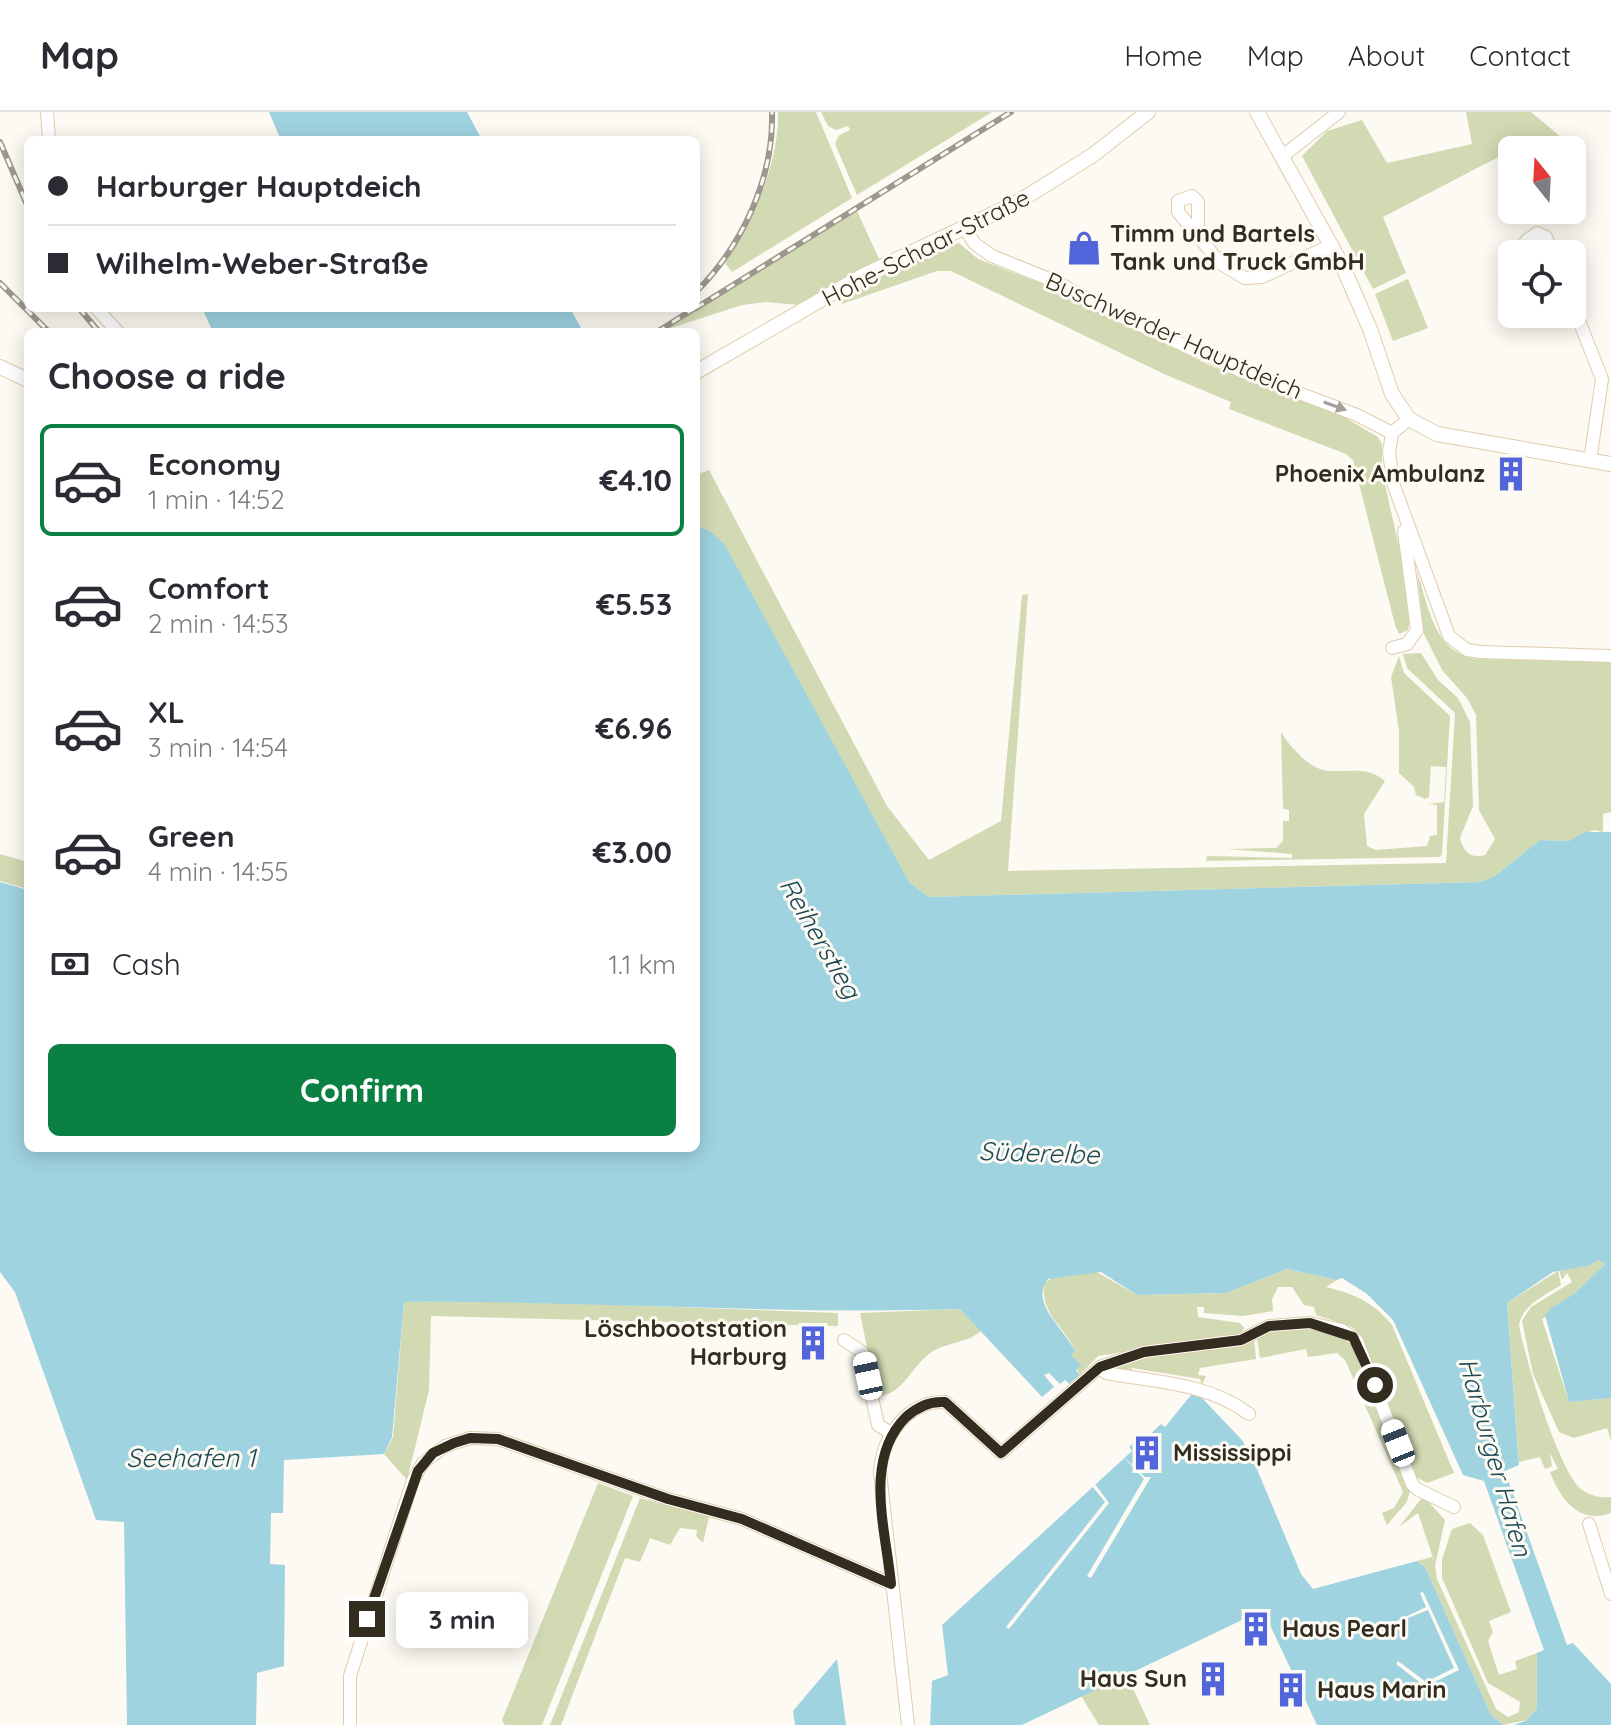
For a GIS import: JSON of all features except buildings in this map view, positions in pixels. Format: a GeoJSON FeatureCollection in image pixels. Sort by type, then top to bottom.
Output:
{"type":"FeatureCollection","features":[{"type":"Feature","properties":{"kind":"main road","name":"Hohe-Schaar-Straße"},"geometry":{"type":"LineString","coordinates":[[700,370],[862,276],[965,229],[1055,180],[1148,112]]}},
{"type":"Feature","properties":{"kind":"main road"},"geometry":{"type":"LineString","coordinates":[[1257,112],[1332,245],[1363,311],[1392,394],[1409,419],[1437,434],[1611,464]]}},
{"type":"Feature","properties":{"kind":"main road"},"geometry":{"type":"LineString","coordinates":[[0,367],[24,378]]}},
{"type":"Feature","properties":{"kind":"street"},"geometry":{"type":"LineString","coordinates":[[47,112],[49,136]]}},
{"type":"Feature","properties":{"kind":"street"},"geometry":{"type":"LineString","coordinates":[[1284,155],[1339,112]]}},
{"type":"Feature","properties":{"kind":"street","name":"Buschwerder Hauptdeich"},"geometry":{"type":"LineString","coordinates":[[965,229],[975,244],[992,256],[1059,283],[1109,311],[1243,372],[1357,415],[1392,433]]}},
{"type":"Feature","properties":{"kind":"street"},"geometry":{"type":"LineString","coordinates":[[1198,232],[1221,264],[1245,278],[1262,277],[1332,245]]}},
{"type":"Feature","properties":{"kind":"street"},"geometry":{"type":"LineString","coordinates":[[1527,240],[1537,233],[1547,240]]}},
{"type":"Feature","properties":{"kind":"street"},"geometry":{"type":"LineString","coordinates":[[100,312],[114,328]]}},
{"type":"Feature","properties":{"kind":"street"},"geometry":{"type":"LineString","coordinates":[[1582,328],[1602,379],[1590,461]]}},
{"type":"Feature","properties":{"kind":"street"},"geometry":{"type":"LineString","coordinates":[[1409,419],[1392,433],[1390,471],[1444,629],[1460,646],[1481,652],[1611,656]]}},
{"type":"Feature","properties":{"kind":"street"},"geometry":{"type":"LineString","coordinates":[[1392,648],[1407,644],[1417,630],[1405,520]]}},
{"type":"Feature","properties":{"kind":"street"},"geometry":{"type":"LineString","coordinates":[[908,1725],[880,1472],[891,1433],[915,1408],[942,1402],[1001,1453],[1100,1367],[1144,1352],[1241,1340],[1269,1326],[1310,1323],[1342,1330],[1353,1337],[1360,1346],[1412,1484],[1454,1507]]}},
{"type":"Feature","properties":{"kind":"street"},"geometry":{"type":"LineString","coordinates":[[844,1340],[862,1352],[878,1425],[891,1433]]}},
{"type":"Feature","properties":{"kind":"street"},"geometry":{"type":"LineString","coordinates":[[1100,1367],[1106,1373],[1207,1391],[1232,1401],[1249,1414]]}},
{"type":"Feature","properties":{"kind":"street"},"geometry":{"type":"LineString","coordinates":[[350,1725],[350,1676],[401,1512],[418,1471],[445,1446],[470,1438],[498,1439],[668,1499],[753,1523],[891,1584]]}},
{"type":"Feature","properties":{"kind":"street"},"geometry":{"type":"LineString","coordinates":[[1589,1524],[1611,1594]]}},
{"type":"Feature","properties":{"kind":"green space"},"geometry":{"type":"Polygon","coordinates":[[[778,112],[816,112],[852,198],[732,272],[725,263],[762,191],[774,152],[778,112]]]}},
{"type":"Feature","properties":{"kind":"green space"},"geometry":{"type":"Polygon","coordinates":[[[821,112],[992,112],[857,195],[835,144],[839,135],[850,130],[848,126],[836,130],[828,126],[821,112]]]}},
{"type":"Feature","properties":{"kind":"green space"},"geometry":{"type":"Polygon","coordinates":[[[1466,112],[1531,112],[1560,136],[1498,136],[1498,157],[1383,217],[1406,273],[1373,289],[1302,156],[1327,131],[1362,120],[1387,163],[1472,144],[1466,112]]]}},
{"type":"Feature","properties":{"kind":"green space"},"geometry":{"type":"Polygon","coordinates":[[[857,211],[880,261],[800,305],[765,302],[742,305],[668,328],[694,312],[700,312],[700,308],[857,211]]]}},
{"type":"Feature","properties":{"kind":"green space"},"geometry":{"type":"Polygon","coordinates":[[[959,243],[978,259],[1043,284],[1209,365],[1344,417],[1378,437],[1382,444],[1382,472],[1404,568],[1410,618],[1408,630],[1399,634],[1395,625],[1353,460],[1346,454],[1229,409],[1231,402],[1164,374],[951,271],[937,271],[842,304],[842,297],[909,262],[959,243]]]}},
{"type":"Feature","properties":{"kind":"green space"},"geometry":{"type":"Polygon","coordinates":[[[1408,279],[1428,328],[1393,341],[1375,294],[1408,279]]]}},
{"type":"Feature","properties":{"kind":"green space"},"geometry":{"type":"Polygon","coordinates":[[[709,470],[887,806],[929,860],[1001,821],[1022,595],[1028,594],[1008,871],[1446,863],[1455,713],[1407,668],[1403,654],[1421,653],[1438,680],[1458,698],[1470,722],[1473,806],[1460,838],[1468,853],[1485,855],[1495,839],[1479,810],[1476,715],[1467,698],[1442,670],[1424,634],[1417,572],[1436,627],[1443,639],[1463,655],[1478,659],[1611,662],[1611,812],[1603,814],[1603,832],[1594,830],[1569,841],[1540,840],[1495,876],[1480,882],[929,897],[909,882],[710,531],[700,527],[700,473],[709,470]]]}},
{"type":"Feature","properties":{"kind":"green space"},"geometry":{"type":"Polygon","coordinates":[[[1399,656],[1404,673],[1450,716],[1442,854],[1440,857],[1206,861],[1207,856],[1292,858],[1292,854],[1227,849],[1276,848],[1283,841],[1283,821],[1289,821],[1289,810],[1283,809],[1281,732],[1295,751],[1316,767],[1330,771],[1372,773],[1385,781],[1364,814],[1367,846],[1376,850],[1427,846],[1430,836],[1437,835],[1437,805],[1428,804],[1444,802],[1446,767],[1431,766],[1429,797],[1425,799],[1416,795],[1414,787],[1399,773],[1399,731],[1391,677],[1399,656]]]}},
{"type":"Feature","properties":{"kind":"green space"},"geometry":{"type":"Polygon","coordinates":[[[0,854],[24,861],[24,888],[0,881],[0,854]]]}},
{"type":"Feature","properties":{"kind":"green space"},"geometry":{"type":"Polygon","coordinates":[[[1598,1260],[1605,1264],[1574,1294],[1573,1302],[1542,1319],[1569,1402],[1611,1398],[1611,1441],[1607,1428],[1574,1438],[1559,1432],[1533,1374],[1522,1321],[1531,1307],[1572,1282],[1567,1273],[1562,1280],[1559,1270],[1591,1265],[1598,1260]]]}},
{"type":"Feature","properties":{"kind":"green space"},"geometry":{"type":"Polygon","coordinates":[[[1287,1269],[1337,1280],[1326,1287],[1363,1300],[1392,1325],[1454,1473],[1427,1483],[1416,1477],[1362,1337],[1352,1327],[1316,1315],[1314,1307],[1304,1305],[1292,1287],[1278,1287],[1272,1299],[1273,1311],[1243,1316],[1204,1313],[1204,1307],[1197,1307],[1198,1317],[1240,1323],[1244,1328],[1241,1333],[1098,1356],[1080,1375],[1071,1355],[1075,1350],[1049,1311],[1044,1294],[1044,1283],[1057,1275],[1095,1271],[1137,1295],[1226,1293],[1287,1269]]]}},
{"type":"Feature","properties":{"kind":"green space"},"geometry":{"type":"Polygon","coordinates":[[[1558,1271],[1561,1285],[1530,1306],[1519,1325],[1528,1362],[1562,1460],[1581,1489],[1599,1497],[1611,1497],[1611,1513],[1600,1516],[1580,1512],[1565,1500],[1550,1472],[1558,1469],[1550,1453],[1552,1466],[1545,1469],[1540,1457],[1519,1462],[1507,1303],[1558,1271]]]}},
{"type":"Feature","properties":{"kind":"green space"},"geometry":{"type":"Polygon","coordinates":[[[509,1301],[838,1313],[838,1326],[431,1316],[429,1390],[407,1480],[384,1454],[393,1437],[404,1302],[509,1301]]]}},
{"type":"Feature","properties":{"kind":"green space"},"geometry":{"type":"Polygon","coordinates":[[[960,1309],[981,1331],[935,1350],[902,1384],[882,1396],[877,1375],[873,1376],[860,1313],[960,1309]]]}},
{"type":"Feature","properties":{"kind":"green space"},"geometry":{"type":"Polygon","coordinates":[[[1312,1326],[1352,1341],[1410,1490],[1407,1502],[1387,1525],[1382,1513],[1394,1508],[1403,1492],[1345,1360],[1337,1353],[1308,1357],[1306,1349],[1260,1358],[1257,1337],[1266,1331],[1312,1326]]]}},
{"type":"Feature","properties":{"kind":"green space"},"geometry":{"type":"Polygon","coordinates":[[[1254,1339],[1256,1359],[1200,1368],[1198,1375],[1206,1376],[1202,1385],[1200,1379],[1132,1368],[1131,1371],[1110,1368],[1136,1358],[1254,1339]]]}},
{"type":"Feature","properties":{"kind":"green space"},"geometry":{"type":"Polygon","coordinates":[[[598,1483],[633,1496],[542,1725],[505,1725],[502,1720],[598,1483]]]}},
{"type":"Feature","properties":{"kind":"green space"},"geometry":{"type":"Polygon","coordinates":[[[640,1498],[709,1517],[703,1543],[696,1536],[697,1530],[680,1528],[670,1545],[650,1538],[640,1562],[625,1558],[561,1725],[550,1725],[640,1498]]]}},
{"type":"Feature","properties":{"kind":"green space"},"geometry":{"type":"Polygon","coordinates":[[[1421,1499],[1427,1500],[1445,1520],[1435,1566],[1437,1579],[1496,1709],[1508,1717],[1519,1712],[1520,1702],[1488,1683],[1442,1578],[1442,1559],[1452,1529],[1470,1523],[1483,1535],[1511,1612],[1489,1621],[1493,1632],[1488,1641],[1499,1675],[1517,1669],[1515,1661],[1537,1653],[1537,1708],[1527,1720],[1503,1725],[1491,1715],[1425,1567],[1417,1561],[1432,1557],[1434,1561],[1418,1513],[1399,1527],[1421,1499]]]}},
{"type":"Feature","properties":{"kind":"green space"},"geometry":{"type":"Polygon","coordinates":[[[1127,1676],[1150,1725],[1099,1725],[1081,1696],[1127,1676]]]}},
{"type":"Feature","properties":{"kind":"water"},"geometry":{"type":"Polygon","coordinates":[[[269,112],[467,112],[480,136],[279,136],[269,112]]]}},
{"type":"Feature","properties":{"kind":"water"},"geometry":{"type":"Polygon","coordinates":[[[204,312],[572,312],[581,328],[211,328],[204,312]]]}},
{"type":"Feature","properties":{"kind":"water"},"geometry":{"type":"Polygon","coordinates":[[[700,527],[710,531],[725,545],[909,882],[929,897],[1480,882],[1495,876],[1540,840],[1569,841],[1585,832],[1611,832],[1611,1398],[1569,1402],[1545,1315],[1574,1294],[1605,1264],[1598,1260],[1591,1265],[1553,1272],[1507,1303],[1519,1465],[1505,1471],[1567,1645],[1573,1643],[1611,1684],[1611,1725],[1514,1725],[1527,1720],[1537,1708],[1537,1653],[1544,1650],[1484,1481],[1463,1475],[1393,1320],[1367,1294],[1342,1278],[1337,1280],[1287,1269],[1226,1293],[1137,1295],[1101,1272],[1048,1279],[1043,1288],[1046,1307],[1071,1343],[1075,1351],[1071,1355],[1081,1365],[1076,1370],[1080,1375],[1069,1384],[1065,1380],[1060,1384],[1049,1373],[1044,1375],[1054,1387],[1042,1397],[960,1309],[821,1310],[404,1302],[392,1437],[384,1454],[284,1460],[283,1513],[271,1513],[270,1564],[285,1565],[284,1666],[257,1673],[256,1725],[127,1725],[124,1522],[96,1520],[15,1292],[0,1272],[0,882],[24,889],[24,1152],[700,1152],[700,527]]]}},
{"type":"Feature","properties":{"kind":"water"},"geometry":{"type":"Polygon","coordinates":[[[1191,1395],[1201,1397],[1242,1440],[1301,1574],[1313,1589],[1417,1561],[1425,1567],[1491,1715],[1503,1725],[1317,1725],[1263,1610],[1022,1725],[930,1725],[932,1681],[948,1675],[942,1625],[1132,1451],[1129,1447],[1139,1438],[1143,1441],[1161,1424],[1165,1427],[1191,1395]]]}},
{"type":"Feature","properties":{"kind":"water"},"geometry":{"type":"Polygon","coordinates":[[[837,1659],[846,1725],[795,1725],[793,1711],[837,1659]]]}},
{"type":"Feature","properties":{"kind":"pier"},"geometry":{"type":"Polygon","coordinates":[[[1122,1455],[1145,1477],[1151,1477],[1091,1578],[1087,1576],[1144,1479],[1122,1455]]]}},
{"type":"Feature","properties":{"kind":"pier"},"geometry":{"type":"Polygon","coordinates":[[[1095,1484],[1109,1503],[1009,1629],[1006,1627],[1105,1502],[1092,1486],[1095,1484]]]}},
{"type":"Feature","properties":{"kind":"pier"},"geometry":{"type":"Polygon","coordinates":[[[1423,1592],[1459,1670],[1414,1692],[1412,1689],[1422,1684],[1396,1664],[1398,1661],[1426,1682],[1454,1668],[1428,1610],[1380,1629],[1426,1607],[1420,1593],[1423,1592]]]}},
{"type":"Feature","properties":{"kind":"railway"},"geometry":{"type":"LineString","coordinates":[[700,288],[728,254],[752,210],[767,162],[772,112]]}},
{"type":"Feature","properties":{"kind":"railway"},"geometry":{"type":"LineString","coordinates":[[700,306],[1011,112]]}},
{"type":"Feature","properties":{"kind":"railway"},"geometry":{"type":"LineString","coordinates":[[0,142],[24,198]]}},
{"type":"Feature","properties":{"kind":"railway"},"geometry":{"type":"LineString","coordinates":[[0,283],[24,307]]}},
{"type":"Feature","properties":{"kind":"railway"},"geometry":{"type":"LineString","coordinates":[[29,312],[45,328]]}},
{"type":"Feature","properties":{"kind":"railway"},"geometry":{"type":"LineString","coordinates":[[82,312],[96,328]]}},
{"type":"Feature","properties":{"kind":"railway"},"geometry":{"type":"LineString","coordinates":[[663,328],[689,312]]}},
{"type":"Feature","properties":{"kind":"place","name":"Timm und Bartels Tank und Truck GmbH"},"geometry":{"type":"Point","coordinates":[1084,248]}},
{"type":"Feature","properties":{"kind":"place","name":"Phoenix Ambulanz"},"geometry":{"type":"Point","coordinates":[1511,474]}},
{"type":"Feature","properties":{"kind":"place","name":"Löschbootstation Harburg"},"geometry":{"type":"Point","coordinates":[813,1343]}},
{"type":"Feature","properties":{"kind":"place","name":"Mississippi"},"geometry":{"type":"Point","coordinates":[1147,1453]}},
{"type":"Feature","properties":{"kind":"place","name":"Haus Pearl"},"geometry":{"type":"Point","coordinates":[1256,1629]}},
{"type":"Feature","properties":{"kind":"place","name":"Haus Sun"},"geometry":{"type":"Point","coordinates":[1213,1679]}},
{"type":"Feature","properties":{"kind":"place","name":"Haus Marin"},"geometry":{"type":"Point","coordinates":[1291,1690]}},
{"type":"Feature","properties":{"kind":"route"},"geometry":{"type":"LineString","coordinates":[[367,1619],[401,1512],[418,1471],[433,1453],[470,1438],[510,1442],[668,1499],[742,1519],[891,1584],[880,1462],[891,1433],[915,1408],[945,1402],[995,1451],[1006,1452],[1100,1367],[1113,1360],[1207,1342],[1241,1340],[1269,1326],[1310,1323],[1342,1330],[1353,1337],[1360,1346],[1375,1385]]}},
{"type":"Feature","properties":{"kind":"water label","name":"Reiherstieg"},"geometry":{"type":"Point","coordinates":[820,938]}},
{"type":"Feature","properties":{"kind":"water label","name":"Süderelbe"},"geometry":{"type":"Point","coordinates":[1039,1153]}},
{"type":"Feature","properties":{"kind":"water label","name":"Harburger Hafen"},"geometry":{"type":"Point","coordinates":[1495,1457]}},
{"type":"Feature","properties":{"kind":"water label","name":"Seehafen 1"},"geometry":{"type":"Point","coordinates":[191,1458]}}]}
